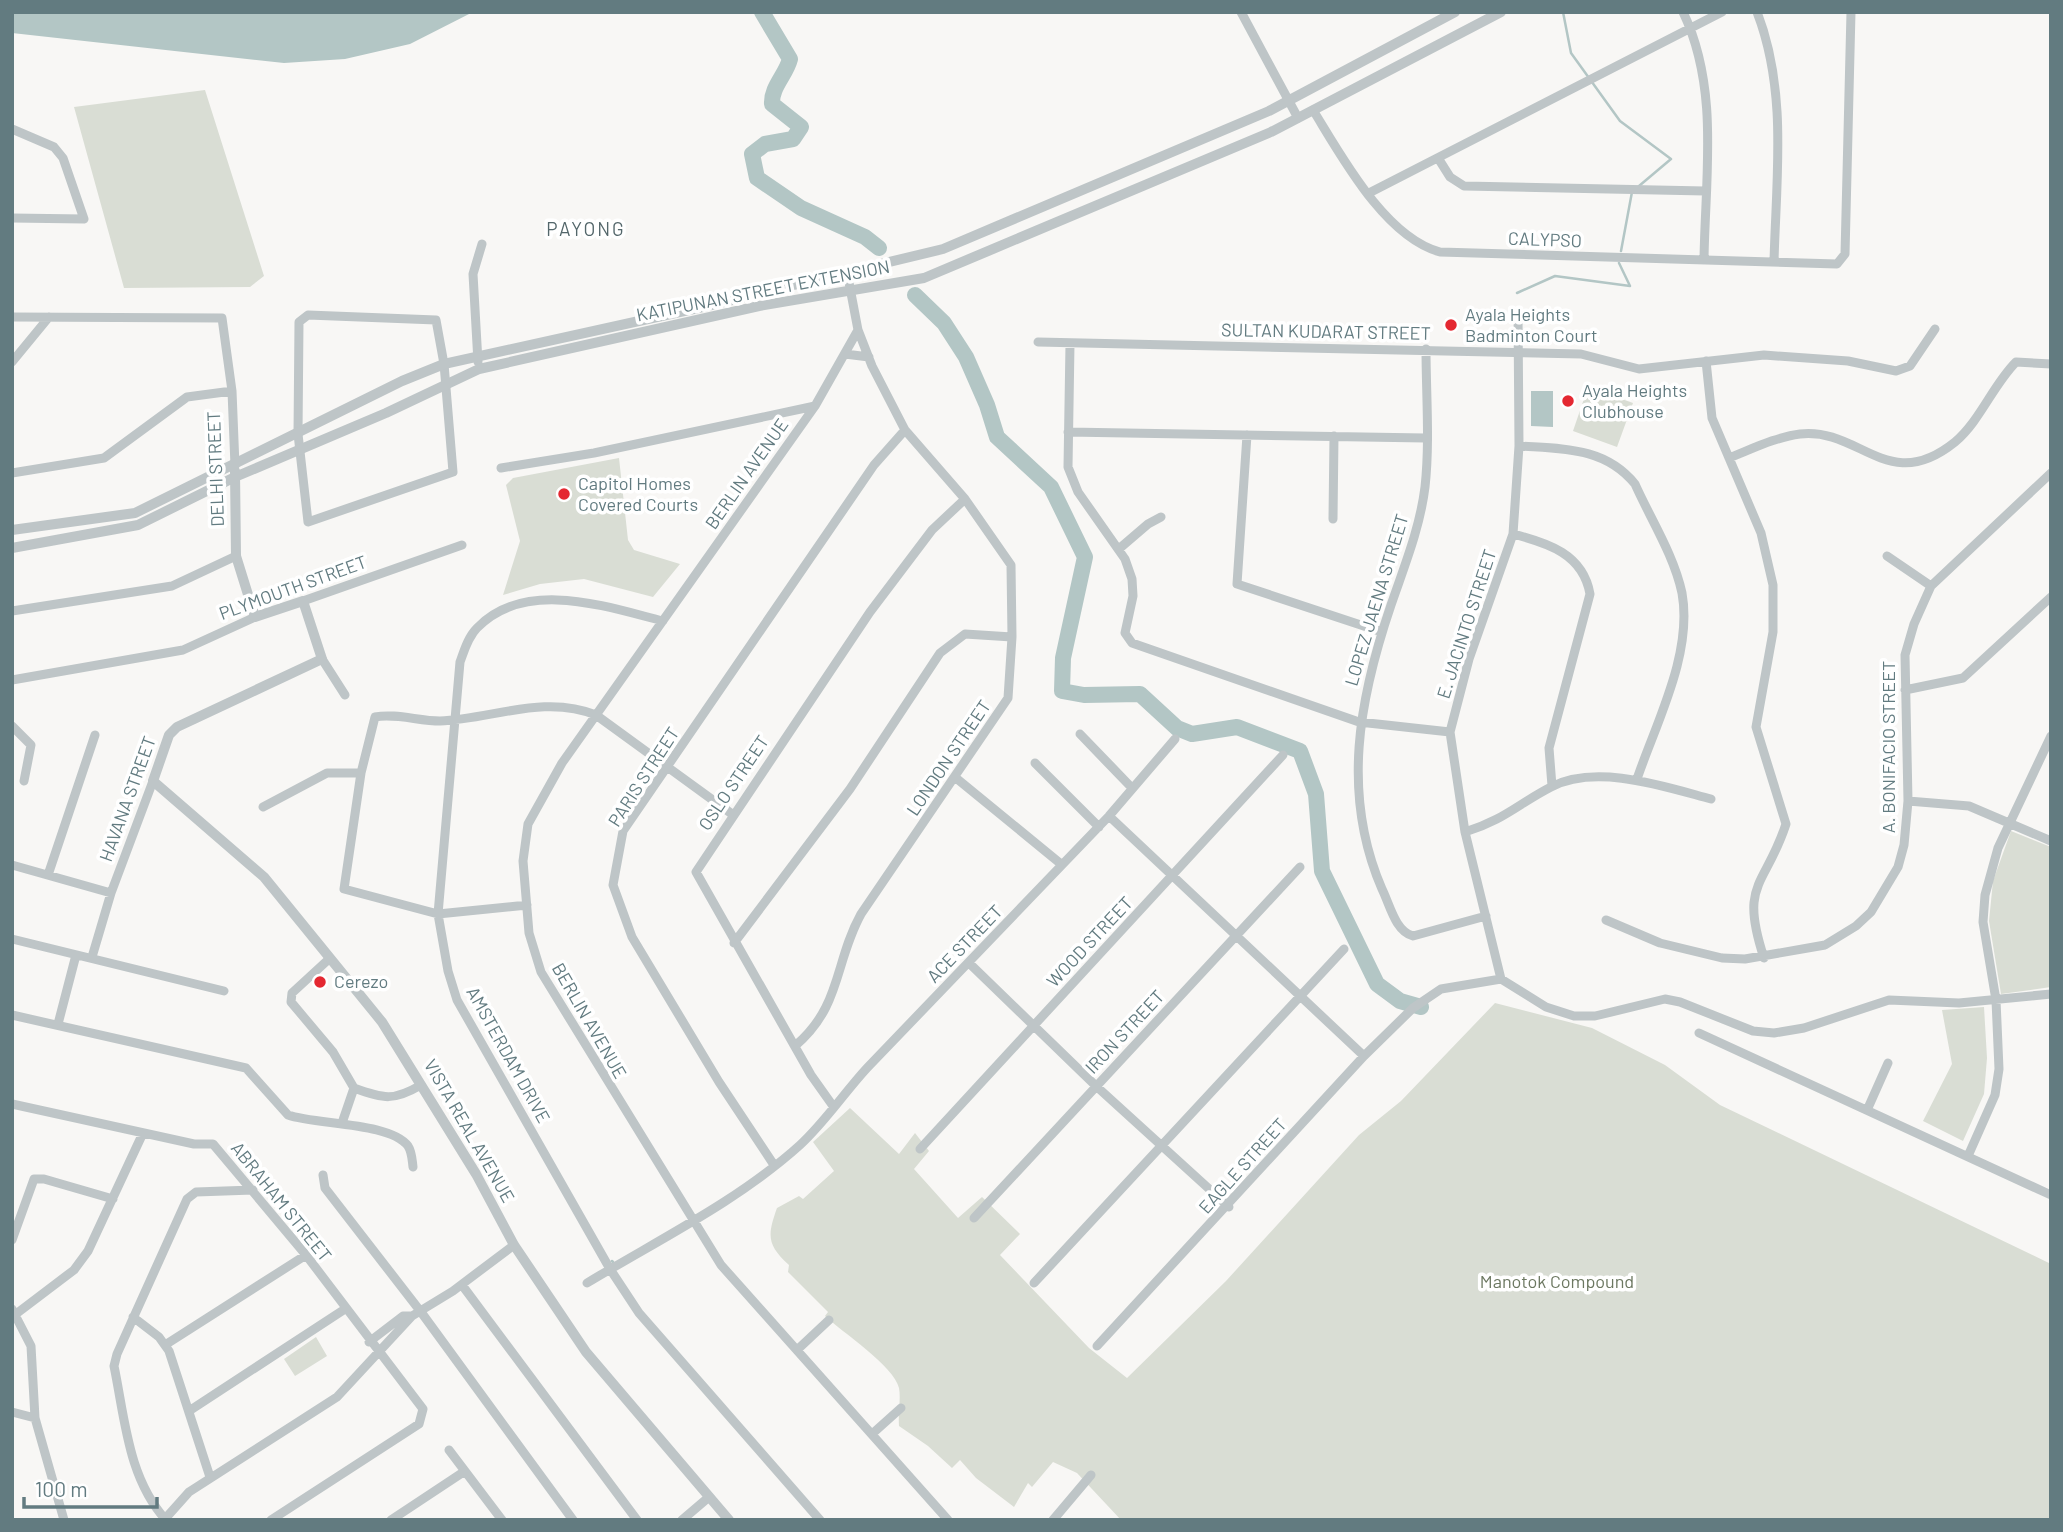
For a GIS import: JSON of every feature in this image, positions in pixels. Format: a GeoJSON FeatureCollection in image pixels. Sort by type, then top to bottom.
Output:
{"type":"FeatureCollection","features":[{"type":"Feature","properties":{"kind":"street","name":"KATIPUNAN STREET EXTENSION"},"geometry":{"type":"LineString","coordinates":[[12,530],[135,513],[235,471],[301,448],[479,369],[943,250],[1031,209],[1230,128],[1455,12]]}},
{"type":"Feature","properties":{"kind":"street","name":"KATIPUNAN STREET EXTENSION"},"geometry":{"type":"LineString","coordinates":[[12,548],[138,526],[298,433],[402,381],[444,364],[924,278],[1298,118],[1501,12]]}},
{"type":"Feature","properties":{"kind":"street"},"geometry":{"type":"LineString","coordinates":[[1683,12],[1691,29],[1701,65],[1708,110],[1703,260]]}},
{"type":"Feature","properties":{"kind":"street"},"geometry":{"type":"LineString","coordinates":[[1369,193],[1566,89],[1722,12]]}},
{"type":"Feature","properties":{"kind":"street"},"geometry":{"type":"LineString","coordinates":[[1757,12],[1772,57],[1777,88],[1774,262]]}},
{"type":"Feature","properties":{"kind":"street","name":"CALYPSO"},"geometry":{"type":"LineString","coordinates":[[1313,110],[1369,193],[1415,243],[1440,253],[1837,264],[1842,261],[1851,12]]}},
{"type":"Feature","properties":{"kind":"street"},"geometry":{"type":"LineString","coordinates":[[1245,14],[1298,118]]}},
{"type":"Feature","properties":{"kind":"street"},"geometry":{"type":"LineString","coordinates":[[12,129],[54,147],[62,158],[84,219],[12,218]]}},
{"type":"Feature","properties":{"kind":"street"},"geometry":{"type":"LineString","coordinates":[[1438,158],[1450,177],[1464,186],[1705,191]]}},
{"type":"Feature","properties":{"kind":"street"},"geometry":{"type":"LineString","coordinates":[[479,369],[473,274],[482,244]]}},
{"type":"Feature","properties":{"kind":"street"},"geometry":{"type":"LineString","coordinates":[[850,272],[858,330]]}},
{"type":"Feature","properties":{"kind":"street","name":"E. JACINTO STREET"},"geometry":{"type":"LineString","coordinates":[[1501,979],[1465,832],[1450,732],[1469,659],[1513,534],[1519,446],[1516,352],[1518,314]]}},
{"type":"Feature","properties":{"kind":"street"},"geometry":{"type":"LineString","coordinates":[[12,317],[49,317]]}},
{"type":"Feature","properties":{"kind":"street"},"geometry":{"type":"LineString","coordinates":[[12,362],[49,317]]}},
{"type":"Feature","properties":{"kind":"street","name":"DELHI STREET"},"geometry":{"type":"LineString","coordinates":[[49,317],[222,318],[232,391],[236,556],[255,617]]}},
{"type":"Feature","properties":{"kind":"street"},"geometry":{"type":"LineString","coordinates":[[303,317],[431,318],[438,323],[444,385],[452,473],[310,523],[306,520],[298,433],[299,322],[303,317]]}},
{"type":"Feature","properties":{"kind":"street","name":"SULTAN KUDARAT STREET"},"geometry":{"type":"LineString","coordinates":[[1038,342],[1580,354],[1639,369],[1764,355],[1848,361],[1896,371],[1910,366],[1935,329]]}},
{"type":"Feature","properties":{"kind":"street","name":"BERLIN AVENUE"},"geometry":{"type":"LineString","coordinates":[[858,330],[815,406],[562,762],[528,824],[523,861],[528,933],[542,975],[720,1265],[948,1520]]}},
{"type":"Feature","properties":{"kind":"street","name":"LONDON STREET"},"geometry":{"type":"LineString","coordinates":[[795,1046],[825,1013],[850,933],[861,914],[1008,698],[1012,637],[1011,565],[965,499],[905,430],[858,330]]}},
{"type":"Feature","properties":{"kind":"street"},"geometry":{"type":"LineString","coordinates":[[1070,344],[1068,467],[1078,492],[1120,548],[1132,579],[1133,596],[1125,633],[1132,643],[1359,722],[1450,732]]}},
{"type":"Feature","properties":{"kind":"street","name":"LOPEZ JAENA STREET"},"geometry":{"type":"LineString","coordinates":[[1426,349],[1425,488],[1414,537],[1367,678],[1359,722],[1357,775],[1368,855],[1400,928],[1413,936],[1486,916]]}},
{"type":"Feature","properties":{"kind":"street"},"geometry":{"type":"LineString","coordinates":[[845,354],[869,356]]}},
{"type":"Feature","properties":{"kind":"street"},"geometry":{"type":"LineString","coordinates":[[1706,361],[1712,418],[1761,533],[1773,585],[1773,632],[1756,727],[1786,824],[1763,871],[1753,899],[1755,931],[1764,958]]}},
{"type":"Feature","properties":{"kind":"street"},"geometry":{"type":"LineString","coordinates":[[1729,458],[1801,433],[1839,439],[1885,461],[1920,461],[1956,441],[2002,376],[2016,362],[2051,364]]}},
{"type":"Feature","properties":{"kind":"street"},"geometry":{"type":"LineString","coordinates":[[12,473],[104,457],[187,397],[232,391]]}},
{"type":"Feature","properties":{"kind":"street"},"geometry":{"type":"LineString","coordinates":[[502,468],[594,453],[815,406]]}},
{"type":"Feature","properties":{"kind":"street","name":"PARIS STREET"},"geometry":{"type":"LineString","coordinates":[[774,1165],[719,1082],[632,937],[614,885],[623,831],[874,466],[905,430]]}},
{"type":"Feature","properties":{"kind":"street"},"geometry":{"type":"LineString","coordinates":[[1068,432],[1425,438]]}},
{"type":"Feature","properties":{"kind":"street"},"geometry":{"type":"LineString","coordinates":[[1247,435],[1237,584],[1382,632]]}},
{"type":"Feature","properties":{"kind":"street"},"geometry":{"type":"LineString","coordinates":[[1333,519],[1334,436]]}},
{"type":"Feature","properties":{"kind":"street"},"geometry":{"type":"LineString","coordinates":[[1519,446],[1587,451],[1614,463],[1626,472],[1635,484],[1682,593],[1683,630],[1676,665],[1637,779]]}},
{"type":"Feature","properties":{"kind":"street","name":"A. BONIFACIO STREET"},"geometry":{"type":"LineString","coordinates":[[1606,920],[1660,943],[1722,958],[1764,958],[1825,945],[1856,926],[1871,912],[1898,867],[1908,801],[1905,655],[1913,624],[1931,586],[2051,473]]}},
{"type":"Feature","properties":{"kind":"street","name":"OSLO STREET"},"geometry":{"type":"LineString","coordinates":[[833,1105],[734,943],[696,872],[732,814],[870,612],[932,530],[965,499]]}},
{"type":"Feature","properties":{"kind":"street"},"geometry":{"type":"LineString","coordinates":[[1120,548],[1148,524],[1161,517]]}},
{"type":"Feature","properties":{"kind":"street"},"geometry":{"type":"LineString","coordinates":[[1513,534],[1549,544],[1564,553],[1587,578],[1590,594],[1549,748],[1552,786]]}},
{"type":"Feature","properties":{"kind":"street","name":"PLYMOUTH STREET"},"geometry":{"type":"LineString","coordinates":[[12,680],[183,650],[255,617],[462,545]]}},
{"type":"Feature","properties":{"kind":"street"},"geometry":{"type":"LineString","coordinates":[[12,611],[172,586],[236,556]]}},
{"type":"Feature","properties":{"kind":"street"},"geometry":{"type":"LineString","coordinates":[[1887,556],[1931,586]]}},
{"type":"Feature","properties":{"kind":"street"},"geometry":{"type":"LineString","coordinates":[[1905,690],[1963,678],[2051,597]]}},
{"type":"Feature","properties":{"kind":"street","name":"AMSTERDAM DRIVE"},"geometry":{"type":"LineString","coordinates":[[663,621],[575,599],[547,600],[501,611],[477,628],[468,641],[460,662],[457,719],[444,816],[438,914],[448,971],[457,1000],[610,1269],[639,1313],[820,1520]]}},
{"type":"Feature","properties":{"kind":"street"},"geometry":{"type":"LineString","coordinates":[[303,601],[322,659],[345,695]]}},
{"type":"Feature","properties":{"kind":"street"},"geometry":{"type":"LineString","coordinates":[[734,943],[850,789],[940,653],[965,634],[1012,637]]}},
{"type":"Feature","properties":{"kind":"street","name":"HAVANA STREET"},"geometry":{"type":"LineString","coordinates":[[92,957],[111,894],[169,735],[177,727],[322,659]]}},
{"type":"Feature","properties":{"kind":"street"},"geometry":{"type":"LineString","coordinates":[[527,905],[438,914],[346,890],[344,886],[361,773],[373,719],[378,716],[439,721],[560,706],[596,715],[732,814]]}},
{"type":"Feature","properties":{"kind":"street"},"geometry":{"type":"LineString","coordinates":[[12,726],[31,746],[24,781]]}},
{"type":"Feature","properties":{"kind":"street"},"geometry":{"type":"LineString","coordinates":[[1080,734],[1132,788]]}},
{"type":"Feature","properties":{"kind":"street"},"geometry":{"type":"LineString","coordinates":[[48,875],[95,735]]}},
{"type":"Feature","properties":{"kind":"street"},"geometry":{"type":"LineString","coordinates":[[1968,1156],[1995,1096],[2000,1059],[1996,1000],[1983,922],[1990,872],[2009,822],[2051,736]]}},
{"type":"Feature","properties":{"kind":"street","name":"ACE STREET"},"geometry":{"type":"LineString","coordinates":[[587,1283],[692,1221],[774,1165],[823,1122],[833,1105],[1109,816],[1175,739]]}},
{"type":"Feature","properties":{"kind":"street","name":"WOOD STREET"},"geometry":{"type":"LineString","coordinates":[[919,1149],[1283,755]]}},
{"type":"Feature","properties":{"kind":"street"},"geometry":{"type":"LineString","coordinates":[[1035,763],[1098,827]]}},
{"type":"Feature","properties":{"kind":"street"},"geometry":{"type":"LineString","coordinates":[[262,807],[327,773],[361,773]]}},
{"type":"Feature","properties":{"kind":"street"},"geometry":{"type":"LineString","coordinates":[[956,778],[1061,864]]}},
{"type":"Feature","properties":{"kind":"street"},"geometry":{"type":"LineString","coordinates":[[1465,832],[1511,814],[1552,786],[1573,779],[1637,779],[1711,799]]}},
{"type":"Feature","properties":{"kind":"street","name":"VISTA REAL AVENUE"},"geometry":{"type":"LineString","coordinates":[[153,781],[264,877],[382,1022],[514,1245],[586,1352],[729,1520]]}},
{"type":"Feature","properties":{"kind":"street"},"geometry":{"type":"LineString","coordinates":[[1908,801],[1969,806],[2051,841]]}},
{"type":"Feature","properties":{"kind":"street"},"geometry":{"type":"LineString","coordinates":[[1109,816],[1364,1056]]}},
{"type":"Feature","properties":{"kind":"street"},"geometry":{"type":"LineString","coordinates":[[12,865],[111,894]]}},
{"type":"Feature","properties":{"kind":"street","name":"IRON STREET"},"geometry":{"type":"LineString","coordinates":[[974,1219],[1300,867]]}},
{"type":"Feature","properties":{"kind":"street"},"geometry":{"type":"LineString","coordinates":[[12,939],[224,991]]}},
{"type":"Feature","properties":{"kind":"street"},"geometry":{"type":"LineString","coordinates":[[1034,1283],[1301,999],[1344,948]]}},
{"type":"Feature","properties":{"kind":"street"},"geometry":{"type":"LineString","coordinates":[[58,1024],[76,955]]}},
{"type":"Feature","properties":{"kind":"street"},"geometry":{"type":"LineString","coordinates":[[330,959],[289,997],[333,1052],[354,1088],[390,1098],[400,1097],[421,1085]]}},
{"type":"Feature","properties":{"kind":"street"},"geometry":{"type":"LineString","coordinates":[[970,963],[1033,1027],[1229,1207]]}},
{"type":"Feature","properties":{"kind":"street"},"geometry":{"type":"LineString","coordinates":[[1501,979],[1546,1007],[1574,1016],[1595,1016],[1665,999],[1680,1002],[1753,1031],[1774,1033],[1804,1028],[1889,1000],[1959,1003],[2051,994]]}},
{"type":"Feature","properties":{"kind":"street","name":"EAGLE STREET"},"geometry":{"type":"LineString","coordinates":[[1097,1346],[1229,1207],[1364,1056],[1412,1008],[1441,989],[1501,979]]}},
{"type":"Feature","properties":{"kind":"street"},"geometry":{"type":"LineString","coordinates":[[12,1015],[246,1068],[288,1115],[342,1123],[401,1140],[411,1153],[413,1167]]}},
{"type":"Feature","properties":{"kind":"street"},"geometry":{"type":"LineString","coordinates":[[1699,1033],[1868,1108],[2051,1195]]}},
{"type":"Feature","properties":{"kind":"street"},"geometry":{"type":"LineString","coordinates":[[1868,1108],[1888,1063]]}},
{"type":"Feature","properties":{"kind":"street"},"geometry":{"type":"LineString","coordinates":[[342,1123],[354,1088]]}},
{"type":"Feature","properties":{"kind":"street","name":"ABRAHAM STREET"},"geometry":{"type":"LineString","coordinates":[[12,1104],[194,1144],[213,1144],[306,1255],[378,1354],[423,1409],[419,1424],[271,1520]]}},
{"type":"Feature","properties":{"kind":"street"},"geometry":{"type":"LineString","coordinates":[[64,1520],[35,1418],[31,1346],[13,1314],[74,1270],[88,1251],[143,1133]]}},
{"type":"Feature","properties":{"kind":"street"},"geometry":{"type":"LineString","coordinates":[[323,1175],[325,1188],[573,1520]]}},
{"type":"Feature","properties":{"kind":"street"},"geometry":{"type":"LineString","coordinates":[[12,1240],[34,1180],[44,1179],[113,1199]]}},
{"type":"Feature","properties":{"kind":"street"},"geometry":{"type":"LineString","coordinates":[[253,1190],[196,1192],[187,1199],[133,1317],[114,1366],[136,1472],[165,1519],[189,1492],[210,1477],[337,1397],[417,1314],[514,1245]]}},
{"type":"Feature","properties":{"kind":"street"},"geometry":{"type":"LineString","coordinates":[[166,1345],[306,1255]]}},
{"type":"Feature","properties":{"kind":"street"},"geometry":{"type":"LineString","coordinates":[[462,1284],[637,1520]]}},
{"type":"Feature","properties":{"kind":"street"},"geometry":{"type":"LineString","coordinates":[[189,1411],[345,1309]]}},
{"type":"Feature","properties":{"kind":"street"},"geometry":{"type":"LineString","coordinates":[[369,1342],[403,1316],[417,1314]]}},
{"type":"Feature","properties":{"kind":"street"},"geometry":{"type":"LineString","coordinates":[[133,1317],[166,1345],[210,1477]]}},
{"type":"Feature","properties":{"kind":"street"},"geometry":{"type":"LineString","coordinates":[[797,1350],[829,1320]]}},
{"type":"Feature","properties":{"kind":"street"},"geometry":{"type":"LineString","coordinates":[[872,1434],[901,1408]]}},
{"type":"Feature","properties":{"kind":"street"},"geometry":{"type":"LineString","coordinates":[[12,1412],[35,1418]]}},
{"type":"Feature","properties":{"kind":"street"},"geometry":{"type":"LineString","coordinates":[[449,1450],[502,1520]]}},
{"type":"Feature","properties":{"kind":"street"},"geometry":{"type":"LineString","coordinates":[[391,1520],[466,1471]]}},
{"type":"Feature","properties":{"kind":"street"},"geometry":{"type":"LineString","coordinates":[[1053,1520],[1091,1475]]}},
{"type":"Feature","properties":{"kind":"street"},"geometry":{"type":"LineString","coordinates":[[682,1520],[709,1497]]}},
{"type":"Feature","properties":{"kind":"green space"},"geometry":{"type":"Polygon","coordinates":[[[205,90],[264,276],[250,287],[124,288],[74,107],[205,90]]]}},
{"type":"Feature","properties":{"kind":"green space"},"geometry":{"type":"Polygon","coordinates":[[[1588,387],[1633,403],[1617,447],[1573,431],[1588,387]]]}},
{"type":"Feature","properties":{"kind":"green space"},"geometry":{"type":"Polygon","coordinates":[[[619,458],[628,540],[634,550],[680,564],[653,597],[584,579],[540,584],[503,595],[520,541],[506,485],[513,478],[619,458]]]}},
{"type":"Feature","properties":{"kind":"green space"},"geometry":{"type":"Polygon","coordinates":[[[2011,831],[2051,847],[2051,987],[2001,994],[1989,921],[1993,881],[2011,831]]]}},
{"type":"Feature","properties":{"kind":"green space","name":"Manotok Compound"},"geometry":{"type":"Polygon","coordinates":[[[1495,1003],[1592,1028],[1665,1065],[1720,1105],[2051,1264],[2051,1520],[1121,1520],[1077,1473],[1053,1462],[1032,1487],[1028,1483],[1014,1507],[976,1478],[960,1460],[952,1468],[928,1446],[899,1426],[900,1392],[895,1379],[878,1360],[825,1316],[828,1312],[788,1272],[789,1265],[776,1252],[771,1240],[777,1208],[799,1196],[803,1199],[834,1171],[813,1142],[850,1108],[899,1154],[915,1133],[929,1151],[914,1169],[958,1218],[982,1197],[1020,1234],[1000,1255],[1089,1348],[1127,1378],[1226,1281],[1359,1135],[1401,1101],[1495,1003]]]}},
{"type":"Feature","properties":{"kind":"green space"},"geometry":{"type":"Polygon","coordinates":[[[1984,1007],[1987,1058],[1984,1094],[1963,1141],[1923,1121],[1952,1064],[1942,1010],[1984,1007]]]}},
{"type":"Feature","properties":{"kind":"green space"},"geometry":{"type":"Polygon","coordinates":[[[316,1337],[327,1356],[295,1376],[284,1359],[316,1337]]]}},
{"type":"Feature","properties":{"kind":"shaded area"},"geometry":{"type":"Polygon","coordinates":[[[12,12],[473,12],[410,44],[345,59],[284,63],[12,33],[12,12]]]}},
{"type":"Feature","properties":{"kind":"shaded area"},"geometry":{"type":"Polygon","coordinates":[[[1531,391],[1553,391],[1553,427],[1531,426],[1531,391]]]}},
{"type":"Feature","properties":{"kind":"waterway"},"geometry":{"type":"LineString","coordinates":[[762,12],[790,59],[774,92],[772,104],[801,127],[793,139],[765,144],[752,154],[757,178],[801,208],[865,237],[879,248]]}},
{"type":"Feature","properties":{"kind":"waterway"},"geometry":{"type":"LineString","coordinates":[[1563,12],[1571,53],[1620,121],[1671,159],[1639,186]]}},
{"type":"Feature","properties":{"kind":"waterway"},"geometry":{"type":"LineString","coordinates":[[1621,251],[1632,192]]}},
{"type":"Feature","properties":{"kind":"waterway"},"geometry":{"type":"LineString","coordinates":[[1517,293],[1555,276],[1630,286],[1619,263]]}},
{"type":"Feature","properties":{"kind":"waterway"},"geometry":{"type":"LineString","coordinates":[[915,295],[944,323],[966,357],[987,405],[997,437],[1051,487],[1085,557],[1063,658],[1062,691],[1084,695],[1140,694],[1177,728],[1192,734],[1237,727],[1300,751],[1316,794],[1322,871],[1377,984],[1400,1001],[1421,1007]]}},
{"type":"Feature","properties":{"kind":"place","name":"Ayala Heights Badminton Court"},"geometry":{"type":"Point","coordinates":[1451,325]}},
{"type":"Feature","properties":{"kind":"place","name":"Ayala Heights Clubhouse"},"geometry":{"type":"Point","coordinates":[1568,401]}},
{"type":"Feature","properties":{"kind":"place","name":"Capitol Homes Covered Courts"},"geometry":{"type":"Point","coordinates":[564,494]}},
{"type":"Feature","properties":{"kind":"place","name":"Cerezo"},"geometry":{"type":"Point","coordinates":[320,982]}},
{"type":"Feature","properties":{"kind":"district","name":"PAYONG"},"geometry":{"type":"Point","coordinates":[586,229]}}]}
